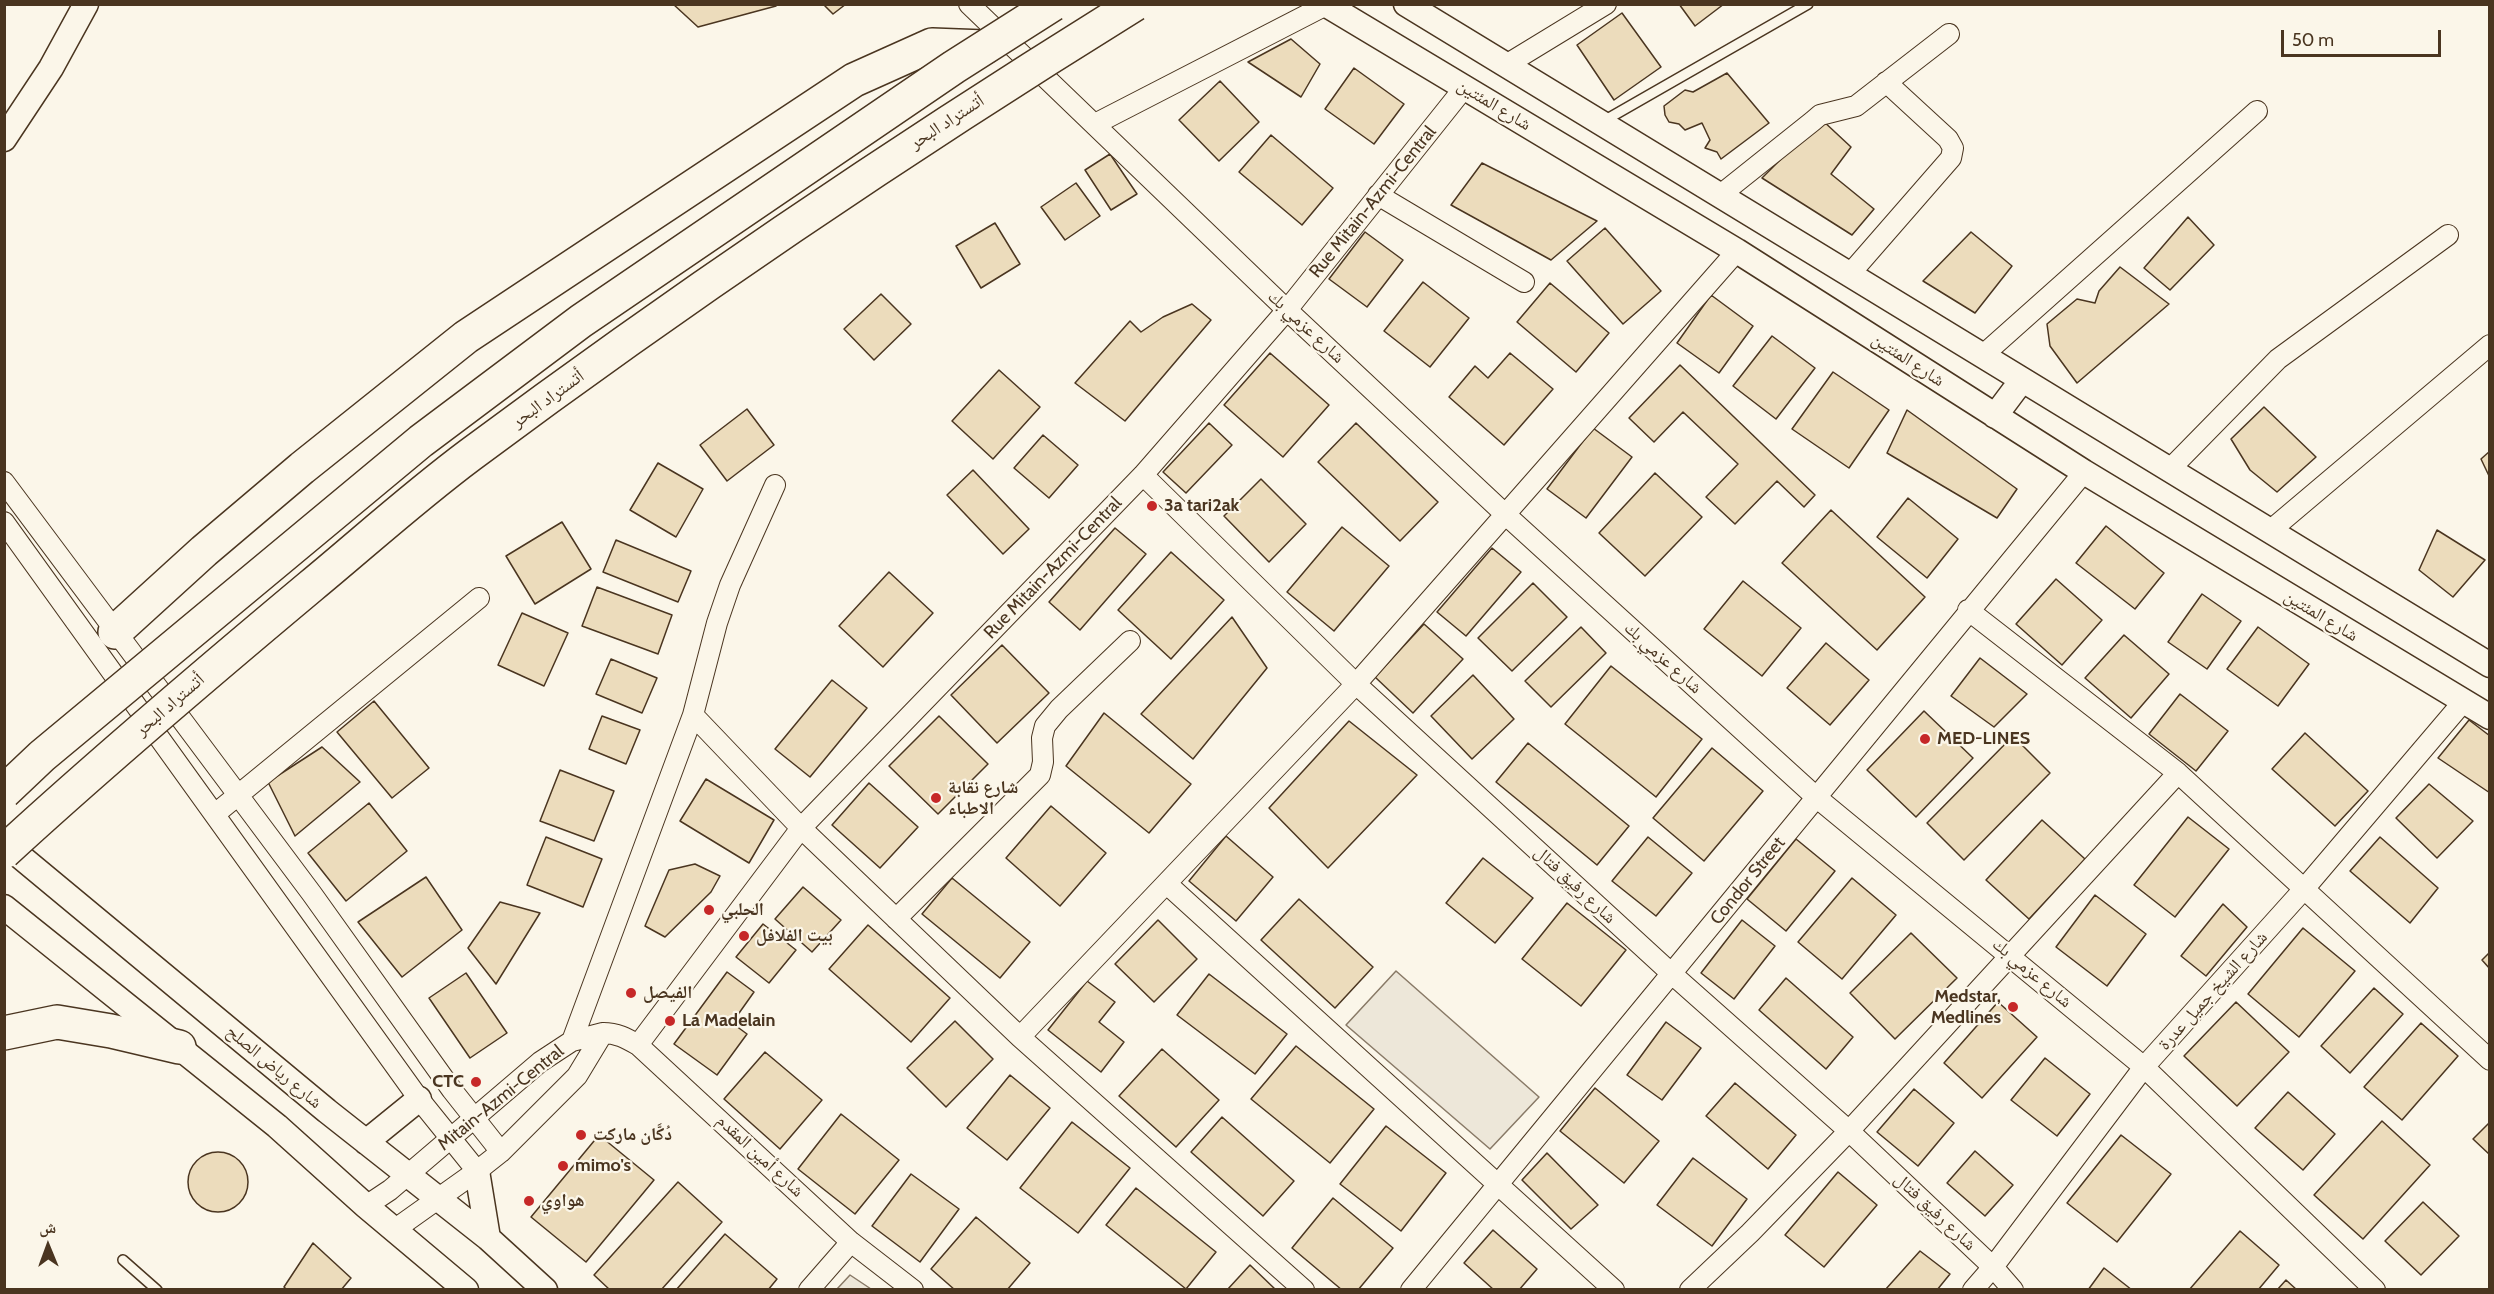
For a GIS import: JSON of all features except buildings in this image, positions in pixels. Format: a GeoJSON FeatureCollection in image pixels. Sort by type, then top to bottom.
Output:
{"type":"FeatureCollection","features":[{"type":"Feature","properties":{"kind":"highway"},"geometry":{"type":"LineString","coordinates":[[4,792],[42,756],[421,441],[610,301],[743,208],[1053,4]]}},
{"type":"Feature","properties":{"kind":"highway","name":"أتستراد البحر"},"geometry":{"type":"LineString","coordinates":[[4,852],[201,678],[467,457],[750,253],[977,102],[1135,4]]}},
{"type":"Feature","properties":{"kind":"highway"},"geometry":{"type":"LineString","coordinates":[[115,632],[266,498],[466,337],[854,80],[932,45],[985,48]]}},
{"type":"Feature","properties":{"kind":"highway"},"geometry":{"type":"LineString","coordinates":[[4,1033],[57,1022],[111,1031],[179,1047]]}},
{"type":"Feature","properties":{"kind":"street"},"geometry":{"type":"LineString","coordinates":[[4,139],[51,68],[86,4]]}},
{"type":"Feature","properties":{"kind":"street","name":"شارع عزمي بك"},"geometry":{"type":"LineString","coordinates":[[969,4],[1287,310],[1506,515],[1816,797],[2010,954],[2144,1067],[2367,1287]]}},
{"type":"Feature","properties":{"kind":"street"},"geometry":{"type":"LineString","coordinates":[[1406,4],[2489,664]]}},
{"type":"Feature","properties":{"kind":"street"},"geometry":{"type":"LineString","coordinates":[[1506,65],[1606,4]]}},
{"type":"Feature","properties":{"kind":"street"},"geometry":{"type":"LineString","coordinates":[[1095,124],[1326,5]]}},
{"type":"Feature","properties":{"kind":"street","name":"شارع المئتين"},"geometry":{"type":"LineString","coordinates":[[1326,5],[1737,251],[2084,472],[2490,717]]}},
{"type":"Feature","properties":{"kind":"street"},"geometry":{"type":"LineString","coordinates":[[1719,196],[1820,116],[1856,106],[1949,33]]}},
{"type":"Feature","properties":{"kind":"street"},"geometry":{"type":"LineString","coordinates":[[1849,275],[1951,158],[1953,148],[1948,139],[1886,82]]}},
{"type":"Feature","properties":{"kind":"street","name":"Rue Mitain-Azmi-Central"},"geometry":{"type":"LineString","coordinates":[[638,1045],[801,828],[1143,476],[1287,310],[1464,88]]}},
{"type":"Feature","properties":{"kind":"street"},"geometry":{"type":"LineString","coordinates":[[1982,356],[2257,111]]}},
{"type":"Feature","properties":{"kind":"street"},"geometry":{"type":"LineString","coordinates":[[1378,195],[1524,282]]}},
{"type":"Feature","properties":{"kind":"street"},"geometry":{"type":"LineString","coordinates":[[2170,468],[2278,359],[2448,235]]}},
{"type":"Feature","properties":{"kind":"street"},"geometry":{"type":"LineString","coordinates":[[1020,1037],[1356,684],[1737,251]]}},
{"type":"Feature","properties":{"kind":"street"},"geometry":{"type":"LineString","coordinates":[[2271,530],[2490,345]]}},
{"type":"Feature","properties":{"kind":"street"},"geometry":{"type":"LineString","coordinates":[[1995,416],[2022,380]]}},
{"type":"Feature","properties":{"kind":"street","name":"Condor Street"},"geometry":{"type":"LineString","coordinates":[[1412,1290],[1968,610],[2084,472]]}},
{"type":"Feature","properties":{"kind":"street","name":"شارع رفيق فتال"},"geometry":{"type":"LineString","coordinates":[[1143,476],[1356,684],[1672,974],[1849,1131],[1993,1267],[2013,1290]]}},
{"type":"Feature","properties":{"kind":"street"},"geometry":{"type":"LineString","coordinates":[[4,482],[501,1152]]}},
{"type":"Feature","properties":{"kind":"street"},"geometry":{"type":"LineString","coordinates":[[572,1041],[693,715],[717,623],[730,585],[775,485]]}},
{"type":"Feature","properties":{"kind":"street"},"geometry":{"type":"LineString","coordinates":[[4,522],[419,1099],[452,1137],[477,1171],[488,1238]]}},
{"type":"Feature","properties":{"kind":"street"},"geometry":{"type":"LineString","coordinates":[[214,814],[479,598]]}},
{"type":"Feature","properties":{"kind":"street"},"geometry":{"type":"LineString","coordinates":[[1968,610],[2178,773],[2490,1060]]}},
{"type":"Feature","properties":{"kind":"street"},"geometry":{"type":"LineString","coordinates":[[896,919],[1040,775],[1045,726],[1059,709],[1130,641]]}},
{"type":"Feature","properties":{"kind":"street","name":"شارع الشيخ جميل عدرة"},"geometry":{"type":"LineString","coordinates":[[1973,1290],[1993,1267],[2144,1067],[2304,889],[2463,702]]}},
{"type":"Feature","properties":{"kind":"street"},"geometry":{"type":"LineString","coordinates":[[693,715],[801,828],[1020,1037],[1304,1290]]}},
{"type":"Feature","properties":{"kind":"street"},"geometry":{"type":"LineString","coordinates":[[1689,1290],[1749,1233],[1849,1131],[2178,773]]}},
{"type":"Feature","properties":{"kind":"street","name":"شارع رياض الصلح"},"geometry":{"type":"LineString","coordinates":[[4,843],[366,1142],[488,1238],[545,1290]]}},
{"type":"Feature","properties":{"kind":"street"},"geometry":{"type":"LineString","coordinates":[[1167,884],[1614,1290]]}},
{"type":"Feature","properties":{"kind":"street"},"geometry":{"type":"LineString","coordinates":[[4,908],[277,1126],[366,1206],[466,1290]]}},
{"type":"Feature","properties":{"kind":"street","name":"شارع أمين المقدم"},"geometry":{"type":"LineString","coordinates":[[603,1034],[613,1033],[638,1045],[851,1242],[913,1290]]}},
{"type":"Feature","properties":{"kind":"street","name":"Mitain-Azmi-Central"},"geometry":{"type":"LineString","coordinates":[[366,1206],[408,1175],[540,1062],[572,1041],[603,1034]]}},
{"type":"Feature","properties":{"kind":"street","name":"Mitain-Azmi-Central"},"geometry":{"type":"LineString","coordinates":[[394,1230],[501,1152],[577,1076],[603,1034]]}},
{"type":"Feature","properties":{"kind":"street"},"geometry":{"type":"LineString","coordinates":[[366,1142],[419,1099]]}},
{"type":"Feature","properties":{"kind":"street"},"geometry":{"type":"LineString","coordinates":[[809,1290],[851,1242]]}},
{"type":"Feature","properties":{"kind":"lane"},"geometry":{"type":"LineString","coordinates":[[1600,123],[1808,4]]}},
{"type":"Feature","properties":{"kind":"lane"},"geometry":{"type":"LineString","coordinates":[[123,1260],[157,1290]]}},
{"type":"Feature","properties":{"kind":"shaded area"},"geometry":{"type":"Polygon","coordinates":[[[1396,971],[1539,1097],[1490,1149],[1346,1025],[1396,971]]]}},
{"type":"Feature","properties":{"kind":"shaded area"},"geometry":{"type":"Polygon","coordinates":[[[850,1275],[871,1289],[837,1289],[850,1275]]]}},
{"type":"Feature","properties":{"kind":"place","name":"3a tari2ak"},"geometry":{"type":"Point","coordinates":[1152,506]}},
{"type":"Feature","properties":{"kind":"place","name":"MED-LINES"},"geometry":{"type":"Point","coordinates":[1925,739]}},
{"type":"Feature","properties":{"kind":"place","name":"شارع نقابة الاطباء"},"geometry":{"type":"Point","coordinates":[936,798]}},
{"type":"Feature","properties":{"kind":"place","name":"الحلبي"},"geometry":{"type":"Point","coordinates":[709,910]}},
{"type":"Feature","properties":{"kind":"place","name":"بيت الفلافل"},"geometry":{"type":"Point","coordinates":[744,936]}},
{"type":"Feature","properties":{"kind":"place","name":"الفيصل"},"geometry":{"type":"Point","coordinates":[631,993]}},
{"type":"Feature","properties":{"kind":"place","name":"Medstar, Medlines"},"geometry":{"type":"Point","coordinates":[2013,1007]}},
{"type":"Feature","properties":{"kind":"place","name":"La Madelain"},"geometry":{"type":"Point","coordinates":[670,1021]}},
{"type":"Feature","properties":{"kind":"place","name":"CTC"},"geometry":{"type":"Point","coordinates":[476,1082]}},
{"type":"Feature","properties":{"kind":"place","name":"دُكَّان ماركت"},"geometry":{"type":"Point","coordinates":[581,1135]}},
{"type":"Feature","properties":{"kind":"place","name":"mimo's"},"geometry":{"type":"Point","coordinates":[563,1166]}},
{"type":"Feature","properties":{"kind":"place","name":"هواوي"},"geometry":{"type":"Point","coordinates":[529,1201]}}]}
